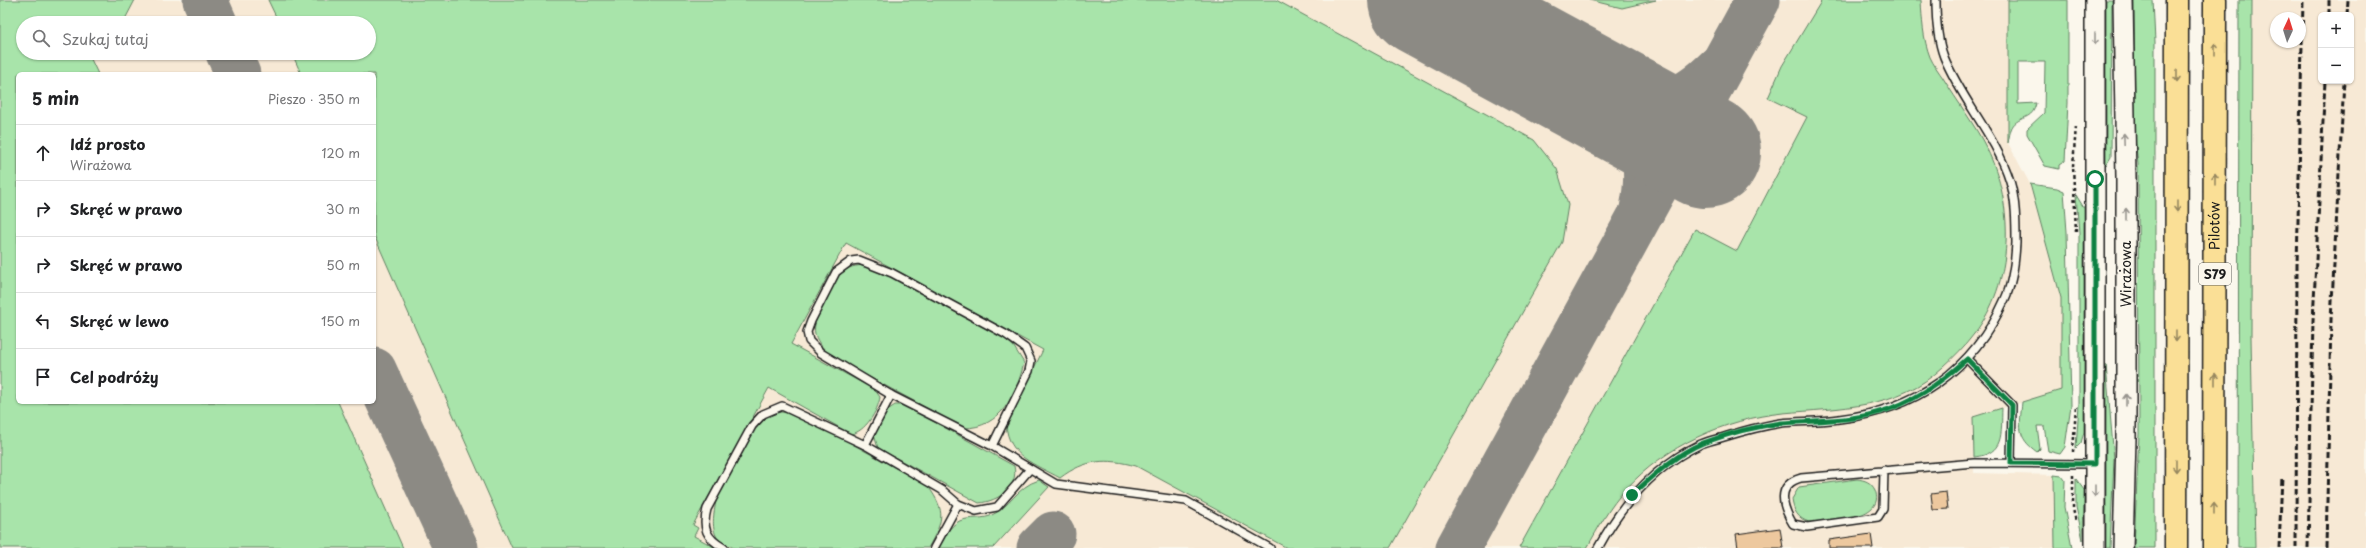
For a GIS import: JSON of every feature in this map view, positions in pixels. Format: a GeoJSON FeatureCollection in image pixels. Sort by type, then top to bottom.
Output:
{"type":"FeatureCollection","features":[{"type":"Feature","properties":{"kind":"highway"},"geometry":{"type":"LineString","coordinates":[[2176,0],[2176,548]]}},
{"type":"Feature","properties":{"kind":"highway","name":"Pilotów"},"geometry":{"type":"LineString","coordinates":[[2214,548],[2215,0]]}},
{"type":"Feature","properties":{"kind":"main road"},"geometry":{"type":"LineString","coordinates":[[2095,0],[2095,548]]}},
{"type":"Feature","properties":{"kind":"main road","name":"Wirażowa"},"geometry":{"type":"LineString","coordinates":[[2123,0],[2126,178],[2126,439],[2123,548]]}},
{"type":"Feature","properties":{"kind":"lane"},"geometry":{"type":"LineString","coordinates":[[1598,548],[1610,525],[1632,495],[1661,468],[1701,444],[1746,430],[1781,423],[1838,419],[1876,414],[1915,399],[1947,376],[1967,359],[1983,338],[2005,299],[2015,260],[2016,217],[2010,181],[1994,144],[1958,85],[1943,56],[1936,28],[1936,0]]}},
{"type":"Feature","properties":{"kind":"lane"},"geometry":{"type":"LineString","coordinates":[[992,446],[1029,371],[1031,361],[1025,348],[1005,334],[892,273],[866,261],[851,260],[836,272],[807,332],[809,341],[821,353],[891,395],[992,446],[1056,484],[1186,501],[1270,548]]}},
{"type":"Feature","properties":{"kind":"lane"},"geometry":{"type":"LineString","coordinates":[[1967,359],[2012,405],[2011,463]]}},
{"type":"Feature","properties":{"kind":"lane"},"geometry":{"type":"LineString","coordinates":[[865,445],[891,395]]}},
{"type":"Feature","properties":{"kind":"lane"},"geometry":{"type":"LineString","coordinates":[[724,548],[713,542],[707,535],[704,528],[706,514],[752,426],[763,414],[782,406],[865,445],[942,490],[958,504],[976,511],[997,507],[1030,468]]}},
{"type":"Feature","properties":{"kind":"lane"},"geometry":{"type":"LineString","coordinates":[[1884,470],[1883,509],[1878,517],[1806,527],[1793,524],[1788,516],[1784,501],[1785,488],[1790,481],[1884,470],[2011,463],[2095,464]]}},
{"type":"Feature","properties":{"kind":"lane"},"geometry":{"type":"LineString","coordinates":[[934,548],[958,504]]}},
{"type":"Feature","properties":{"kind":"path"},"geometry":{"type":"LineString","coordinates":[[2072,166],[2076,240]]}},
{"type":"Feature","properties":{"kind":"path"},"geometry":{"type":"LineString","coordinates":[[2076,399],[2073,464],[2073,509],[2076,523]]}},
{"type":"Feature","properties":{"kind":"shaded area"},"geometry":{"type":"Polygon","coordinates":[[[0,0],[2008,0],[2008,143],[2030,184],[2061,298],[2061,391],[1973,417],[1974,473],[2054,475],[2055,548],[0,548],[0,0]]]}},
{"type":"Feature","properties":{"kind":"shaded area"},"geometry":{"type":"Polygon","coordinates":[[[2252,0],[2366,0],[2366,548],[2255,548],[2251,337],[2252,0]]]}},
{"type":"Feature","properties":{"kind":"green space"},"geometry":{"type":"Polygon","coordinates":[[[0,0],[135,0],[127,16],[16,16],[16,60],[91,60],[97,72],[16,72],[16,404],[339,404],[403,548],[0,548],[0,0]]]}},
{"type":"Feature","properties":{"kind":"green space"},"geometry":{"type":"Polygon","coordinates":[[[268,0],[1276,0],[1534,140],[1557,169],[1568,205],[1562,242],[1390,548],[1287,548],[1136,466],[1106,461],[1096,462],[1078,467],[1060,478],[1032,463],[1017,452],[1008,435],[1006,424],[1043,350],[846,243],[791,344],[875,390],[880,397],[879,403],[874,414],[866,425],[851,434],[769,388],[693,525],[698,528],[694,536],[716,548],[512,548],[376,240],[376,72],[300,72],[295,60],[376,60],[376,16],[276,16],[268,0]]]}},
{"type":"Feature","properties":{"kind":"green space"},"geometry":{"type":"Polygon","coordinates":[[[1589,0],[1656,0],[1622,8],[1589,0]]]}},
{"type":"Feature","properties":{"kind":"green space"},"geometry":{"type":"Polygon","coordinates":[[[1822,0],[1921,0],[1924,36],[1930,57],[1987,149],[1996,171],[2002,195],[2006,219],[2006,243],[2003,268],[1997,291],[1987,313],[1971,338],[1943,367],[1926,381],[1907,391],[1888,399],[1868,404],[1761,416],[1718,428],[1697,437],[1678,448],[1659,460],[1642,474],[1626,489],[1615,503],[1587,548],[1519,548],[1695,229],[1737,251],[1807,117],[1768,98],[1782,66],[1822,0]]]}},
{"type":"Feature","properties":{"kind":"green space"},"geometry":{"type":"Polygon","coordinates":[[[2008,0],[2068,0],[2068,103],[2065,161],[2059,165],[2059,169],[2045,166],[2027,134],[2027,129],[2044,113],[2045,62],[2018,62],[2018,104],[2036,103],[2032,113],[2015,123],[2012,127],[2008,143],[2008,0]]]}},
{"type":"Feature","properties":{"kind":"green space"},"geometry":{"type":"Polygon","coordinates":[[[2106,0],[2112,0],[2111,157],[2106,165],[2106,0]]]}},
{"type":"Feature","properties":{"kind":"green space"},"geometry":{"type":"Polygon","coordinates":[[[2134,0],[2153,0],[2155,42],[2155,548],[2134,548],[2139,433],[2138,164],[2135,139],[2134,0]]]}},
{"type":"Feature","properties":{"kind":"green space"},"geometry":{"type":"Polygon","coordinates":[[[2239,0],[2252,0],[2251,337],[2255,548],[2238,548],[2239,0]]]}},
{"type":"Feature","properties":{"kind":"green space"},"geometry":{"type":"Polygon","coordinates":[[[2030,184],[2057,188],[2064,191],[2067,232],[2071,405],[2065,447],[2060,454],[2048,451],[2044,426],[2037,426],[2040,449],[2037,452],[2030,447],[2022,436],[2020,424],[2022,402],[2061,390],[2061,298],[2030,184]]]}},
{"type":"Feature","properties":{"kind":"green space"},"geometry":{"type":"Polygon","coordinates":[[[2076,195],[2084,208],[2084,432],[2081,443],[2076,448],[2079,404],[2079,233],[2076,195]]]}},
{"type":"Feature","properties":{"kind":"green space"},"geometry":{"type":"Polygon","coordinates":[[[862,265],[881,269],[1000,334],[1014,347],[1024,363],[1021,375],[1011,398],[1005,408],[997,416],[977,427],[964,428],[832,357],[824,349],[815,334],[815,327],[816,318],[824,298],[836,279],[843,272],[851,267],[862,265]]]}},
{"type":"Feature","properties":{"kind":"green space"},"geometry":{"type":"Polygon","coordinates":[[[2106,365],[2114,459],[2110,548],[2106,548],[2106,365]]]}},
{"type":"Feature","properties":{"kind":"green space"},"geometry":{"type":"Polygon","coordinates":[[[895,405],[904,405],[1014,466],[1015,474],[1006,492],[994,499],[979,503],[878,448],[874,435],[889,409],[895,405]]]}},
{"type":"Feature","properties":{"kind":"green space"},"geometry":{"type":"Polygon","coordinates":[[[2002,408],[2001,434],[1996,447],[1991,452],[1974,457],[1973,417],[2002,408]]]}},
{"type":"Feature","properties":{"kind":"green space"},"geometry":{"type":"Polygon","coordinates":[[[781,412],[800,415],[928,486],[938,503],[941,517],[940,524],[928,548],[734,548],[719,540],[714,531],[716,501],[756,427],[769,415],[781,412]]]}},
{"type":"Feature","properties":{"kind":"green space"},"geometry":{"type":"Polygon","coordinates":[[[2054,475],[2062,476],[2065,480],[2064,507],[2072,548],[2055,548],[2054,475]]]}},
{"type":"Feature","properties":{"kind":"green space"},"geometry":{"type":"Polygon","coordinates":[[[1857,479],[1868,482],[1875,490],[1876,500],[1872,508],[1864,513],[1854,517],[1829,521],[1809,522],[1802,519],[1795,510],[1792,499],[1799,487],[1857,479]]]}},
{"type":"Feature","properties":{"kind":"green space"},"geometry":{"type":"Polygon","coordinates":[[[2076,479],[2084,490],[2083,540],[2076,507],[2076,479]]]}},
{"type":"Feature","properties":{"kind":"green space"},"geometry":{"type":"Polygon","coordinates":[[[1039,480],[1049,487],[993,548],[938,548],[948,531],[956,523],[968,519],[990,516],[1003,508],[1025,487],[1039,480]]]}},
{"type":"Feature","properties":{"kind":"building"},"geometry":{"type":"Polygon","coordinates":[[[1946,492],[1948,509],[1933,510],[1931,494],[1946,492]]]}},
{"type":"Feature","properties":{"kind":"building"},"geometry":{"type":"Polygon","coordinates":[[[1780,528],[1783,548],[1738,548],[1736,534],[1780,528]]]}},
{"type":"Feature","properties":{"kind":"building"},"geometry":{"type":"Polygon","coordinates":[[[1871,534],[1873,548],[1829,548],[1829,540],[1871,534]]]}},
{"type":"Feature","properties":{"kind":"taxiway"},"geometry":{"type":"LineString","coordinates":[[205,0],[212,16]]}},
{"type":"Feature","properties":{"kind":"taxiway"},"geometry":{"type":"LineString","coordinates":[[1458,548],[1758,0]]}},
{"type":"Feature","properties":{"kind":"taxiway"},"geometry":{"type":"LineString","coordinates":[[231,60],[237,72]]}},
{"type":"Feature","properties":{"kind":"taxiway"},"geometry":{"type":"LineString","coordinates":[[1642,209],[1646,174],[1641,149],[1628,126],[1606,99],[1655,103],[1667,101],[1691,91],[1718,68]]}},
{"type":"Feature","properties":{"kind":"taxiway"},"geometry":{"type":"LineString","coordinates":[[376,374],[456,548]]}},
{"type":"Feature","properties":{"kind":"taxiway"},"geometry":{"type":"LineString","coordinates":[[1039,548],[1053,534]]}},
{"type":"Feature","properties":{"kind":"runway"},"geometry":{"type":"LineString","coordinates":[[1424,0],[1705,152]]}},
{"type":"Feature","properties":{"kind":"railway"},"geometry":{"type":"LineString","coordinates":[[2296,548],[2297,266],[2303,0]]}},
{"type":"Feature","properties":{"kind":"railway"},"geometry":{"type":"LineString","coordinates":[[2329,0],[2329,12]]}},
{"type":"Feature","properties":{"kind":"railway"},"geometry":{"type":"LineString","coordinates":[[2347,12],[2348,0]]}},
{"type":"Feature","properties":{"kind":"railway"},"geometry":{"type":"LineString","coordinates":[[2308,548],[2313,321],[2325,84]]}},
{"type":"Feature","properties":{"kind":"railway"},"geometry":{"type":"LineString","coordinates":[[2326,548],[2331,320],[2344,84]]}},
{"type":"Feature","properties":{"kind":"railway"},"geometry":{"type":"LineString","coordinates":[[2279,548],[2282,476]]}},
{"type":"Feature","properties":{"kind":"route"},"geometry":{"type":"LineString","coordinates":[[1632,495],[1661,468],[1701,444],[1746,430],[1781,423],[1838,419],[1876,414],[1915,399],[1947,376],[1967,359],[2012,405],[2011,463],[2095,464],[2095,179]]}}]}
